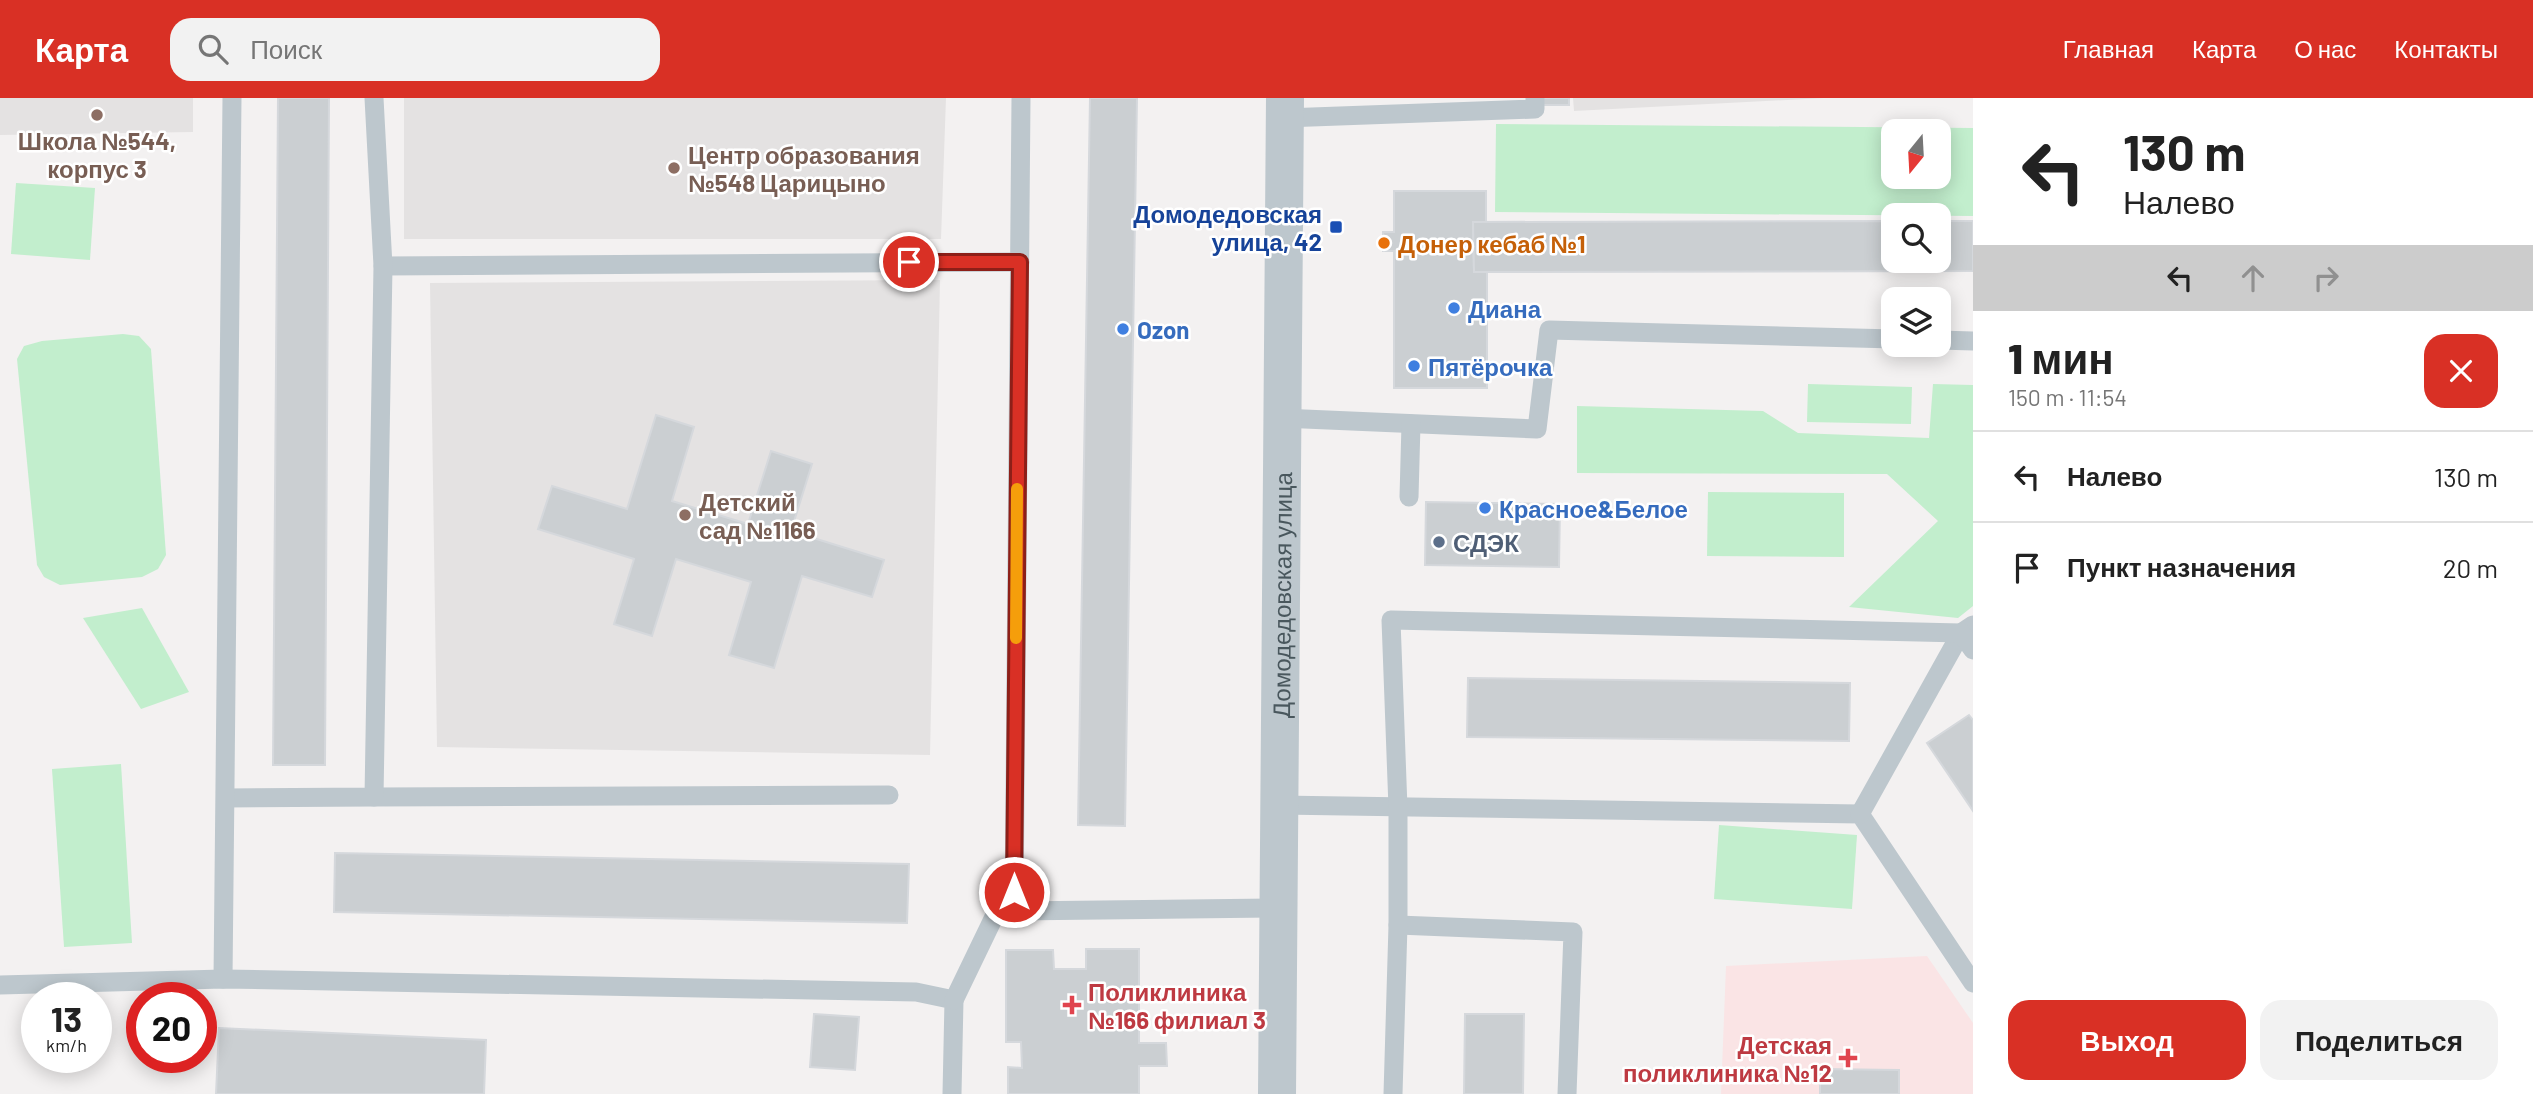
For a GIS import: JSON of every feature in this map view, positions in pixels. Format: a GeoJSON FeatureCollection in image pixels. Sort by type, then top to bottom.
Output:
{"type":"FeatureCollection","features":[{"type":"Feature","properties":{"kind":"street","name":"Домодедовская улица"},"geometry":{"type":"LineString","coordinates":[[1277,1094],[1280,418],[1285,108]]}},
{"type":"Feature","properties":{"kind":"lane"},"geometry":{"type":"LineString","coordinates":[[223,979],[232,98]]}},
{"type":"Feature","properties":{"kind":"lane"},"geometry":{"type":"LineString","coordinates":[[374,98],[383,266],[374,797]]}},
{"type":"Feature","properties":{"kind":"lane"},"geometry":{"type":"LineString","coordinates":[[1014,911],[1021,98]]}},
{"type":"Feature","properties":{"kind":"lane"},"geometry":{"type":"LineString","coordinates":[[1285,108],[1535,109],[1535,98]]}},
{"type":"Feature","properties":{"kind":"lane"},"geometry":{"type":"LineString","coordinates":[[383,266],[1020,262]]}},
{"type":"Feature","properties":{"kind":"lane"},"geometry":{"type":"LineString","coordinates":[[1280,418],[1536,429],[1549,330],[1881,339]]}},
{"type":"Feature","properties":{"kind":"lane"},"geometry":{"type":"LineString","coordinates":[[1951,340],[1973,341]]}},
{"type":"Feature","properties":{"kind":"lane"},"geometry":{"type":"LineString","coordinates":[[1409,497],[1411,424]]}},
{"type":"Feature","properties":{"kind":"lane"},"geometry":{"type":"LineString","coordinates":[[1393,1094],[1398,808],[1391,620],[1967,629]]}},
{"type":"Feature","properties":{"kind":"lane"},"geometry":{"type":"LineString","coordinates":[[1967,629],[1973,650]]}},
{"type":"Feature","properties":{"kind":"lane"},"geometry":{"type":"LineString","coordinates":[[1860,814],[1967,629]]}},
{"type":"Feature","properties":{"kind":"lane"},"geometry":{"type":"LineString","coordinates":[[226,798],[889,795]]}},
{"type":"Feature","properties":{"kind":"lane"},"geometry":{"type":"LineString","coordinates":[[1279,805],[1860,814]]}},
{"type":"Feature","properties":{"kind":"lane"},"geometry":{"type":"LineString","coordinates":[[1860,814],[1973,983]]}},
{"type":"Feature","properties":{"kind":"lane"},"geometry":{"type":"LineString","coordinates":[[952,1094],[954,1000],[995,915],[1014,911],[1278,908]]}},
{"type":"Feature","properties":{"kind":"lane"},"geometry":{"type":"LineString","coordinates":[[1398,925],[1573,932],[1567,1094]]}},
{"type":"Feature","properties":{"kind":"lane"},"geometry":{"type":"LineString","coordinates":[[0,985],[223,979],[916,992],[954,1000]]}},
{"type":"Feature","properties":{"kind":"shaded area","name":"Школа №544, корпус 3"},"geometry":{"type":"Polygon","coordinates":[[[0,98],[193,98],[193,132],[0,135],[0,98]]]}},
{"type":"Feature","properties":{"kind":"shaded area","name":"Центр образования №548 Царицыно"},"geometry":{"type":"Polygon","coordinates":[[[404,98],[946,98],[941,239],[404,239],[404,98]]]}},
{"type":"Feature","properties":{"kind":"shaded area"},"geometry":{"type":"Polygon","coordinates":[[[1573,98],[1824,98],[1574,111],[1573,98]]]}},
{"type":"Feature","properties":{"kind":"shaded area","name":"Детский сад №1166"},"geometry":{"type":"Polygon","coordinates":[[[940,280],[930,755],[437,747],[430,283],[940,280]]]}},
{"type":"Feature","properties":{"kind":"shaded area","name":"Детская поликлиника №12"},"geometry":{"type":"Polygon","coordinates":[[[1927,956],[1973,1023],[1973,1094],[1721,1094],[1726,966],[1927,956]]]}},
{"type":"Feature","properties":{"kind":"green space"},"geometry":{"type":"Polygon","coordinates":[[[1496,124],[1881,127],[1881,189],[1951,189],[1951,128],[1973,128],[1973,216],[1951,216],[1951,203],[1881,203],[1881,215],[1495,212],[1496,124]]]}},
{"type":"Feature","properties":{"kind":"green space"},"geometry":{"type":"Polygon","coordinates":[[[16,183],[95,188],[90,260],[11,254],[16,183]]]}},
{"type":"Feature","properties":{"kind":"green space"},"geometry":{"type":"Polygon","coordinates":[[[123,334],[139,336],[151,349],[166,555],[158,569],[142,577],[60,585],[44,577],[37,565],[17,359],[24,346],[42,341],[123,334]]]}},
{"type":"Feature","properties":{"kind":"green space"},"geometry":{"type":"Polygon","coordinates":[[[1808,384],[1912,387],[1911,424],[1807,422],[1808,384]]]}},
{"type":"Feature","properties":{"kind":"green space"},"geometry":{"type":"Polygon","coordinates":[[[1933,384],[1973,385],[1973,606],[1958,618],[1849,607],[1938,521],[1887,474],[1577,473],[1577,406],[1763,411],[1798,433],[1929,438],[1933,384]]]}},
{"type":"Feature","properties":{"kind":"green space"},"geometry":{"type":"Polygon","coordinates":[[[1708,492],[1844,493],[1844,557],[1707,556],[1708,492]]]}},
{"type":"Feature","properties":{"kind":"green space"},"geometry":{"type":"Polygon","coordinates":[[[142,608],[189,692],[141,709],[83,618],[142,608]]]}},
{"type":"Feature","properties":{"kind":"green space"},"geometry":{"type":"Polygon","coordinates":[[[121,764],[132,943],[64,947],[52,769],[121,764]]]}},
{"type":"Feature","properties":{"kind":"green space"},"geometry":{"type":"Polygon","coordinates":[[[1719,825],[1857,835],[1852,909],[1714,899],[1719,825]]]}},
{"type":"Feature","properties":{"kind":"building"},"geometry":{"type":"Polygon","coordinates":[[[278,98],[329,98],[325,765],[273,765],[278,98]]]}},
{"type":"Feature","properties":{"kind":"building"},"geometry":{"type":"Polygon","coordinates":[[[1090,98],[1137,98],[1125,826],[1078,825],[1090,98]]]}},
{"type":"Feature","properties":{"kind":"building"},"geometry":{"type":"Polygon","coordinates":[[[1539,98],[1569,98],[1569,105],[1539,105],[1539,98]]]}},
{"type":"Feature","properties":{"kind":"building"},"geometry":{"type":"Polygon","coordinates":[[[1394,191],[1486,191],[1486,222],[1473,222],[1474,272],[1487,272],[1487,388],[1394,388],[1394,251],[1383,251],[1383,232],[1394,232],[1394,191]]]}},
{"type":"Feature","properties":{"kind":"building"},"geometry":{"type":"Polygon","coordinates":[[[1881,221],[1881,271],[1474,272],[1473,222],[1881,221]]]}},
{"type":"Feature","properties":{"kind":"building"},"geometry":{"type":"Polygon","coordinates":[[[1951,221],[1973,221],[1973,271],[1951,271],[1951,221]]]}},
{"type":"Feature","properties":{"kind":"building"},"geometry":{"type":"Polygon","coordinates":[[[656,415],[694,427],[672,501],[748,524],[771,451],[812,464],[791,531],[884,560],[872,597],[802,576],[774,668],[729,655],[751,582],[676,559],[652,636],[614,624],[634,559],[538,529],[552,486],[627,509],[656,415]]]}},
{"type":"Feature","properties":{"kind":"building"},"geometry":{"type":"Polygon","coordinates":[[[1426,502],[1560,504],[1559,567],[1425,565],[1426,502]]]}},
{"type":"Feature","properties":{"kind":"building"},"geometry":{"type":"Polygon","coordinates":[[[1468,678],[1850,683],[1849,741],[1467,737],[1468,678]]]}},
{"type":"Feature","properties":{"kind":"building"},"geometry":{"type":"Polygon","coordinates":[[[1969,715],[1973,720],[1973,811],[1927,743],[1969,715]]]}},
{"type":"Feature","properties":{"kind":"building"},"geometry":{"type":"Polygon","coordinates":[[[335,853],[909,864],[907,923],[334,912],[335,853]]]}},
{"type":"Feature","properties":{"kind":"building","name":"Поликлиника №166 филиал 3"},"geometry":{"type":"Polygon","coordinates":[[[1086,949],[1139,949],[1139,1043],[1166,1043],[1167,1066],[1139,1066],[1139,1094],[1008,1094],[1008,1067],[1022,1068],[1021,1042],[1006,1042],[1006,950],[1053,950],[1054,969],[1086,969],[1086,949]]]}},
{"type":"Feature","properties":{"kind":"building"},"geometry":{"type":"Polygon","coordinates":[[[814,1014],[859,1017],[855,1070],[810,1067],[814,1014]]]}},
{"type":"Feature","properties":{"kind":"building"},"geometry":{"type":"Polygon","coordinates":[[[1465,1014],[1524,1014],[1523,1094],[1464,1094],[1465,1014]]]}},
{"type":"Feature","properties":{"kind":"building"},"geometry":{"type":"Polygon","coordinates":[[[219,1028],[486,1040],[484,1094],[216,1094],[219,1028]]]}},
{"type":"Feature","properties":{"kind":"building"},"geometry":{"type":"Polygon","coordinates":[[[1820,1069],[1899,1070],[1899,1094],[1820,1094],[1820,1069]]]}},
{"type":"Feature","properties":{"kind":"slow traffic"},"geometry":{"type":"LineString","coordinates":[[1016,638],[1017,489]]}},
{"type":"Feature","properties":{"kind":"place","name":"Школа №544, корпус 3"},"geometry":{"type":"Point","coordinates":[97,115]}},
{"type":"Feature","properties":{"kind":"place","name":"Центр образования №548 Царицыно"},"geometry":{"type":"Point","coordinates":[674,168]}},
{"type":"Feature","properties":{"kind":"place","name":"Домодедовская улица, 42"},"geometry":{"type":"Point","coordinates":[1336,227]}},
{"type":"Feature","properties":{"kind":"place","name":"Донер кебаб №1"},"geometry":{"type":"Point","coordinates":[1384,243]}},
{"type":"Feature","properties":{"kind":"place","name":"Диана"},"geometry":{"type":"Point","coordinates":[1454,308]}},
{"type":"Feature","properties":{"kind":"place","name":"Ozon"},"geometry":{"type":"Point","coordinates":[1123,329]}},
{"type":"Feature","properties":{"kind":"place","name":"Пятёрочка"},"geometry":{"type":"Point","coordinates":[1414,366]}},
{"type":"Feature","properties":{"kind":"place","name":"Красное&Белое"},"geometry":{"type":"Point","coordinates":[1485,508]}},
{"type":"Feature","properties":{"kind":"place","name":"Детский сад №1166"},"geometry":{"type":"Point","coordinates":[685,515]}},
{"type":"Feature","properties":{"kind":"place","name":"СДЭК"},"geometry":{"type":"Point","coordinates":[1439,542]}},
{"type":"Feature","properties":{"kind":"place","name":"Поликлиника №166 филиал 3"},"geometry":{"type":"Point","coordinates":[1072,1005]}},
{"type":"Feature","properties":{"kind":"place","name":"Детская поликлиника №12"},"geometry":{"type":"Point","coordinates":[1848,1058]}},
{"type":"Feature","properties":{"kind":"route"},"geometry":{"type":"LineString","coordinates":[[909,262],[1020,262],[1014,892]]}}]}
